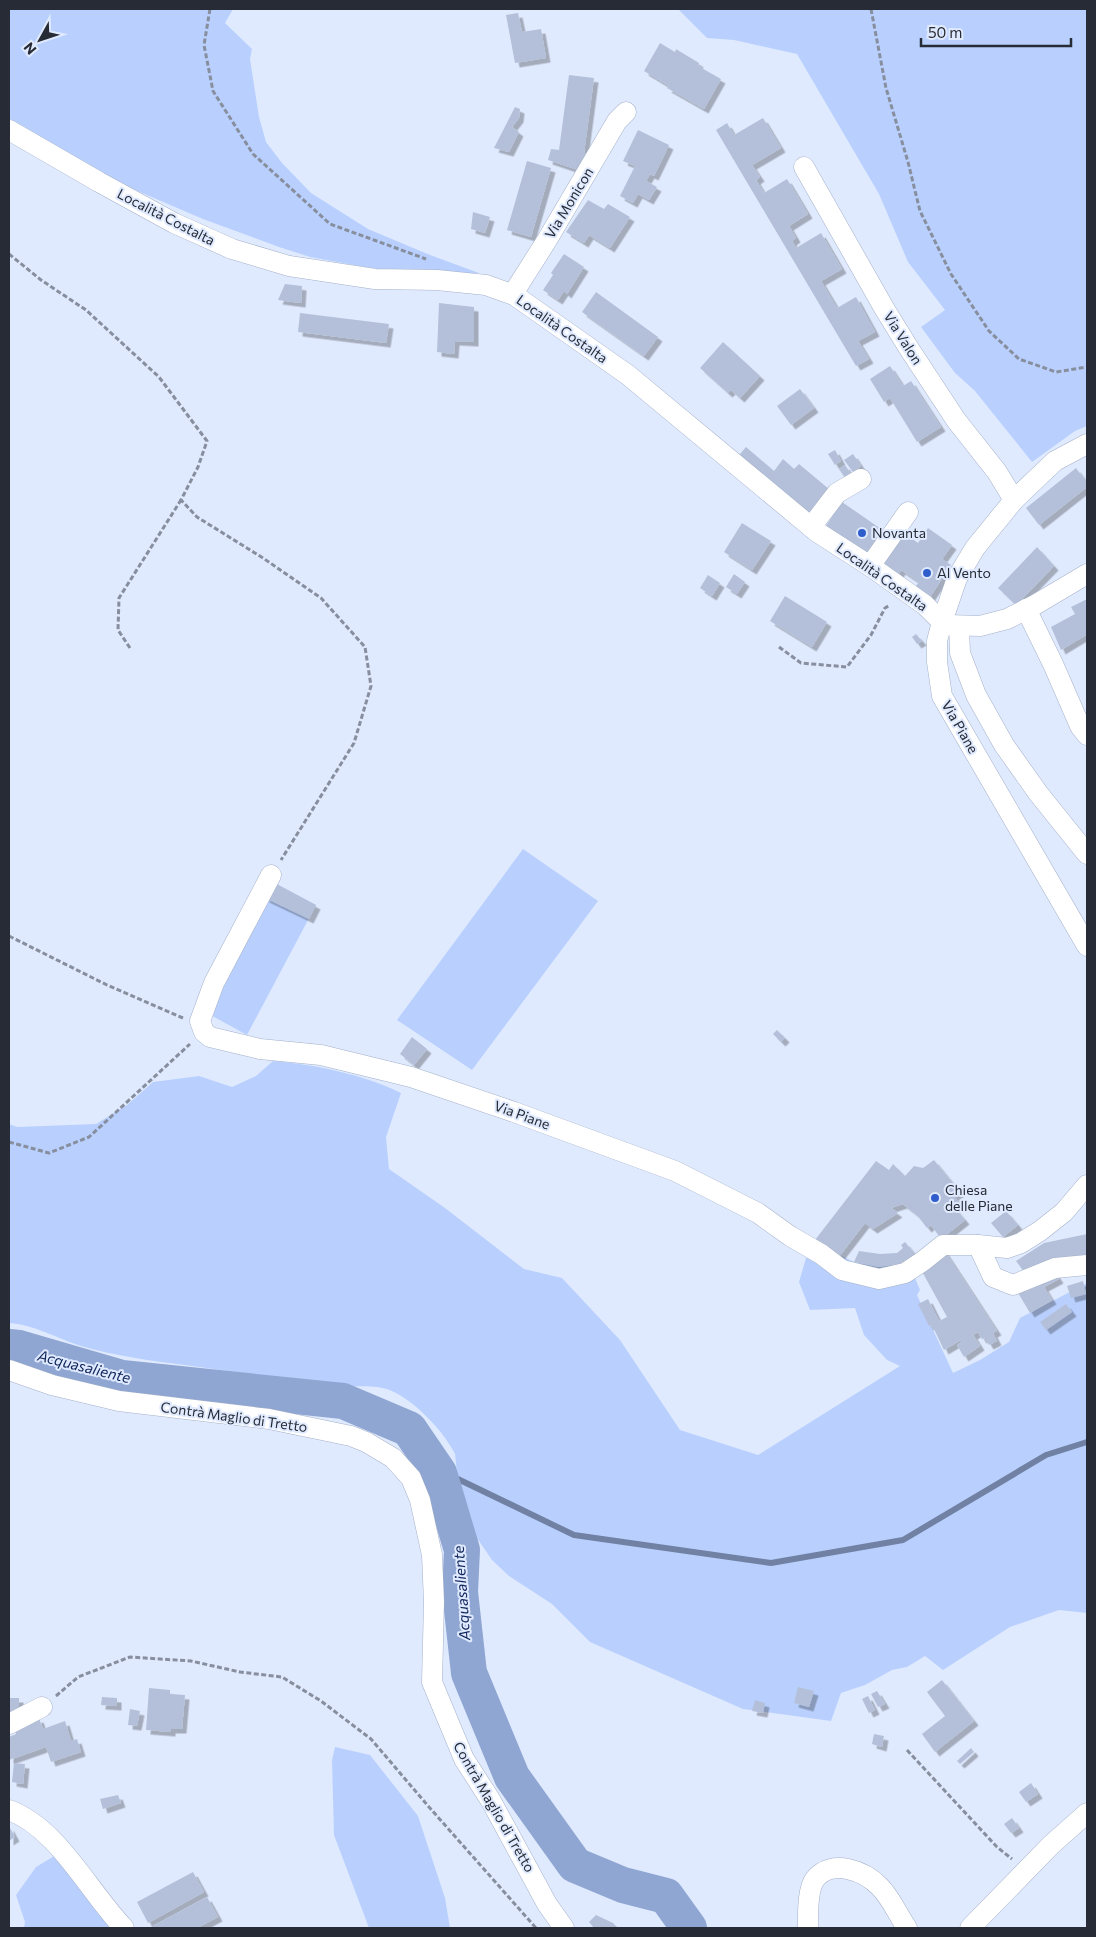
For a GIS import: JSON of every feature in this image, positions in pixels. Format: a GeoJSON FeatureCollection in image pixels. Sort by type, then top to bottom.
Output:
{"type":"FeatureCollection","features":[{"type":"Feature","properties":{"kind":"street","name":"Via Monicon"},"geometry":{"type":"LineString","coordinates":[[514,295],[617,121],[626,112]]}},
{"type":"Feature","properties":{"kind":"street","name":"Località Costalta"},"geometry":{"type":"LineString","coordinates":[[9,130],[174,223],[232,249],[289,266],[374,278],[437,280],[486,285],[514,295],[628,375],[811,527],[870,566],[950,624]]}},
{"type":"Feature","properties":{"kind":"street","name":"Via Valon"},"geometry":{"type":"LineString","coordinates":[[804,167],[903,340],[956,420],[997,472],[1014,500]]}},
{"type":"Feature","properties":{"kind":"street","name":"Via Piane"},"geometry":{"type":"LineString","coordinates":[[1087,444],[1055,461],[989,522],[957,578],[950,624],[976,695],[999,737],[1038,793],[1087,854]]}},
{"type":"Feature","properties":{"kind":"street"},"geometry":{"type":"LineString","coordinates":[[811,527],[837,493],[861,479]]}},
{"type":"Feature","properties":{"kind":"street"},"geometry":{"type":"LineString","coordinates":[[870,566],[908,512]]}},
{"type":"Feature","properties":{"kind":"street"},"geometry":{"type":"LineString","coordinates":[[950,624],[980,626],[1007,619],[1087,574]]}},
{"type":"Feature","properties":{"kind":"street"},"geometry":{"type":"LineString","coordinates":[[1026,609],[1080,726],[1087,735]]}},
{"type":"Feature","properties":{"kind":"street","name":"Via Piane"},"geometry":{"type":"LineString","coordinates":[[950,624],[937,641],[937,662],[942,696],[1087,946]]}},
{"type":"Feature","properties":{"kind":"street"},"geometry":{"type":"LineString","coordinates":[[1063,687],[1087,700]]}},
{"type":"Feature","properties":{"kind":"street"},"geometry":{"type":"LineString","coordinates":[[202,1026],[214,983],[271,875]]}},
{"type":"Feature","properties":{"kind":"street","name":"Via Piane"},"geometry":{"type":"LineString","coordinates":[[202,1026],[210,1037],[260,1049],[321,1055],[411,1077],[514,1112],[674,1171],[758,1213],[842,1270],[852,1274],[879,1279],[905,1272],[943,1245],[978,1245],[1006,1248],[1021,1243],[1064,1212],[1087,1185]]}},
{"type":"Feature","properties":{"kind":"street"},"geometry":{"type":"LineString","coordinates":[[978,1245],[993,1277],[1013,1285],[1055,1268],[1087,1265]]}},
{"type":"Feature","properties":{"kind":"street","name":"Contrà Maglio di Tretto"},"geometry":{"type":"LineString","coordinates":[[9,1370],[52,1385],[119,1401],[268,1419],[351,1436],[366,1442],[393,1458],[411,1478],[420,1500],[432,1555],[434,1602],[432,1682],[464,1759],[491,1801],[547,1904],[564,1928]]}},
{"type":"Feature","properties":{"kind":"street"},"geometry":{"type":"LineString","coordinates":[[9,1724],[42,1707]]}},
{"type":"Feature","properties":{"kind":"street"},"geometry":{"type":"LineString","coordinates":[[9,1810],[36,1826],[50,1839],[124,1928]]}},
{"type":"Feature","properties":{"kind":"street"},"geometry":{"type":"LineString","coordinates":[[970,1928],[1026,1870],[1087,1813]]}},
{"type":"Feature","properties":{"kind":"street"},"geometry":{"type":"LineString","coordinates":[[808,1928],[809,1900],[815,1880],[824,1873],[845,1868],[867,1875],[881,1887],[908,1928]]}},
{"type":"Feature","properties":{"kind":"path"},"geometry":{"type":"LineString","coordinates":[[210,9],[204,45],[214,91],[253,154],[330,224],[434,263]]}},
{"type":"Feature","properties":{"kind":"path"},"geometry":{"type":"LineString","coordinates":[[871,9],[886,88],[920,211],[951,274],[989,331],[1019,359],[1056,372],[1087,367]]}},
{"type":"Feature","properties":{"kind":"path"},"geometry":{"type":"LineString","coordinates":[[9,254],[41,280],[86,310],[159,377],[207,441],[198,467],[181,500],[119,598],[118,630],[130,648]]}},
{"type":"Feature","properties":{"kind":"path"},"geometry":{"type":"LineString","coordinates":[[181,500],[197,517],[263,558],[321,598],[365,647],[371,686],[354,743],[271,875]]}},
{"type":"Feature","properties":{"kind":"path"},"geometry":{"type":"LineString","coordinates":[[779,647],[801,663],[847,666],[871,634],[885,608],[911,595]]}},
{"type":"Feature","properties":{"kind":"path"},"geometry":{"type":"LineString","coordinates":[[9,936],[107,985],[202,1026],[89,1137],[49,1153],[9,1142]]}},
{"type":"Feature","properties":{"kind":"path"},"geometry":{"type":"LineString","coordinates":[[42,1707],[78,1677],[130,1657],[192,1661],[240,1672],[282,1677],[371,1738],[536,1928]]}},
{"type":"Feature","properties":{"kind":"path"},"geometry":{"type":"LineString","coordinates":[[907,1750],[997,1846],[1026,1870]]}},
{"type":"Feature","properties":{"kind":"shaded area"},"geometry":{"type":"Polygon","coordinates":[[[9,9],[233,9],[225,23],[252,49],[250,59],[259,117],[266,142],[282,163],[311,193],[368,229],[479,273],[414,276],[310,257],[203,219],[121,184],[54,149],[9,118],[9,9]]]}},
{"type":"Feature","properties":{"kind":"shaded area"},"geometry":{"type":"Polygon","coordinates":[[[678,9],[1087,9],[1087,426],[1075,431],[1032,462],[975,391],[955,373],[921,327],[945,310],[908,262],[879,194],[797,54],[734,40],[707,38],[678,9]]]}},
{"type":"Feature","properties":{"kind":"shaded area"},"geometry":{"type":"Polygon","coordinates":[[[523,849],[598,901],[472,1070],[397,1020],[523,849]]]}},
{"type":"Feature","properties":{"kind":"shaded area"},"geometry":{"type":"Polygon","coordinates":[[[271,881],[316,905],[247,1035],[205,1012],[271,881]]]}},
{"type":"Feature","properties":{"kind":"shaded area"},"geometry":{"type":"Polygon","coordinates":[[[273,1061],[339,1071],[386,1086],[401,1093],[386,1137],[389,1169],[445,1208],[524,1269],[562,1278],[620,1340],[680,1430],[758,1455],[900,1366],[887,1360],[864,1335],[855,1308],[810,1310],[799,1282],[811,1241],[854,1262],[877,1266],[909,1264],[920,1290],[917,1295],[953,1373],[980,1360],[1009,1342],[1020,1318],[1087,1283],[1087,1613],[1059,1610],[1010,1627],[943,1670],[925,1656],[907,1667],[892,1670],[865,1685],[841,1693],[831,1721],[743,1709],[590,1642],[552,1604],[509,1576],[492,1560],[479,1541],[465,1526],[461,1513],[455,1454],[450,1445],[421,1411],[394,1392],[377,1387],[312,1385],[124,1356],[88,1348],[39,1330],[9,1323],[9,1124],[17,1127],[96,1124],[127,1105],[153,1082],[199,1076],[232,1087],[256,1076],[273,1061]]]}},
{"type":"Feature","properties":{"kind":"shaded area"},"geometry":{"type":"Polygon","coordinates":[[[335,1747],[370,1755],[418,1816],[445,1898],[450,1928],[369,1928],[334,1835],[332,1760],[335,1747]]]}},
{"type":"Feature","properties":{"kind":"shaded area"},"geometry":{"type":"Polygon","coordinates":[[[64,1850],[130,1928],[24,1928],[25,1922],[16,1895],[36,1867],[64,1850]]]}},
{"type":"Feature","properties":{"kind":"building"},"geometry":{"type":"Polygon","coordinates":[[[518,13],[522,32],[541,29],[546,58],[515,63],[506,15],[518,13]]]}},
{"type":"Feature","properties":{"kind":"building"},"geometry":{"type":"Polygon","coordinates":[[[660,43],[675,52],[676,49],[699,63],[698,66],[721,79],[704,109],[667,88],[669,86],[644,71],[660,43]]]}},
{"type":"Feature","properties":{"kind":"building"},"geometry":{"type":"Polygon","coordinates":[[[569,75],[594,78],[584,153],[587,154],[581,171],[548,160],[551,149],[559,150],[569,75]]]}},
{"type":"Feature","properties":{"kind":"building"},"geometry":{"type":"Polygon","coordinates":[[[515,107],[520,109],[519,118],[512,127],[519,132],[509,152],[494,148],[515,107]]]}},
{"type":"Feature","properties":{"kind":"building"},"geometry":{"type":"Polygon","coordinates":[[[763,118],[781,148],[752,165],[760,177],[756,180],[764,193],[787,179],[808,214],[789,226],[796,238],[792,241],[796,248],[821,233],[842,269],[821,281],[837,308],[856,297],[875,332],[858,341],[869,359],[856,366],[716,130],[727,123],[734,135],[763,118]]]}},
{"type":"Feature","properties":{"kind":"building"},"geometry":{"type":"Polygon","coordinates":[[[638,130],[669,145],[654,176],[650,174],[646,181],[657,187],[649,200],[638,194],[633,203],[620,196],[635,166],[623,161],[638,130]]]}},
{"type":"Feature","properties":{"kind":"building"},"geometry":{"type":"Polygon","coordinates":[[[527,161],[551,168],[531,237],[507,230],[527,161]]]}},
{"type":"Feature","properties":{"kind":"building"},"geometry":{"type":"Polygon","coordinates":[[[588,200],[604,209],[608,204],[630,217],[610,248],[589,235],[584,243],[566,232],[588,200]]]}},
{"type":"Feature","properties":{"kind":"building"},"geometry":{"type":"Polygon","coordinates":[[[473,212],[490,217],[485,233],[471,229],[473,212]]]}},
{"type":"Feature","properties":{"kind":"building"},"geometry":{"type":"Polygon","coordinates":[[[564,254],[584,267],[567,294],[564,291],[558,300],[543,290],[553,275],[551,273],[564,254]]]}},
{"type":"Feature","properties":{"kind":"building"},"geometry":{"type":"Polygon","coordinates":[[[285,284],[302,286],[301,303],[278,300],[285,284]]]}},
{"type":"Feature","properties":{"kind":"building"},"geometry":{"type":"Polygon","coordinates":[[[596,292],[658,337],[644,356],[582,312],[596,292]]]}},
{"type":"Feature","properties":{"kind":"building"},"geometry":{"type":"Polygon","coordinates":[[[439,303],[474,307],[474,342],[455,341],[454,354],[437,352],[439,303]]]}},
{"type":"Feature","properties":{"kind":"building"},"geometry":{"type":"Polygon","coordinates":[[[300,313],[389,324],[386,343],[298,332],[300,313]]]}},
{"type":"Feature","properties":{"kind":"building"},"geometry":{"type":"Polygon","coordinates":[[[723,342],[760,376],[740,398],[731,390],[728,393],[700,368],[723,342]]]}},
{"type":"Feature","properties":{"kind":"building"},"geometry":{"type":"Polygon","coordinates":[[[890,366],[903,386],[911,381],[941,427],[917,442],[890,398],[884,402],[870,379],[890,366]]]}},
{"type":"Feature","properties":{"kind":"building"},"geometry":{"type":"Polygon","coordinates":[[[800,389],[814,408],[791,425],[777,406],[800,389]]]}},
{"type":"Feature","properties":{"kind":"building"},"geometry":{"type":"Polygon","coordinates":[[[746,447],[774,471],[783,459],[794,469],[799,464],[830,490],[806,518],[736,459],[746,447]]]}},
{"type":"Feature","properties":{"kind":"building"},"geometry":{"type":"Polygon","coordinates":[[[835,450],[841,461],[835,465],[828,454],[835,450]]]}},
{"type":"Feature","properties":{"kind":"building"},"geometry":{"type":"Polygon","coordinates":[[[853,454],[861,466],[853,472],[844,460],[853,454]]]}},
{"type":"Feature","properties":{"kind":"building"},"geometry":{"type":"Polygon","coordinates":[[[845,465],[851,474],[845,478],[839,469],[845,465]]]}},
{"type":"Feature","properties":{"kind":"building"},"geometry":{"type":"Polygon","coordinates":[[[1076,468],[1087,483],[1087,487],[1039,525],[1026,508],[1076,468]]]}},
{"type":"Feature","properties":{"kind":"building"},"geometry":{"type":"Polygon","coordinates":[[[842,502],[884,531],[868,555],[826,526],[842,502]]]}},
{"type":"Feature","properties":{"kind":"building"},"geometry":{"type":"Polygon","coordinates":[[[742,523],[771,541],[752,570],[724,552],[742,523]]]}},
{"type":"Feature","properties":{"kind":"building"},"geometry":{"type":"Polygon","coordinates":[[[928,528],[952,545],[942,559],[951,565],[928,600],[913,590],[919,582],[901,570],[896,579],[880,569],[904,533],[918,543],[928,528]]]}},
{"type":"Feature","properties":{"kind":"building"},"geometry":{"type":"Polygon","coordinates":[[[1037,547],[1054,566],[1016,605],[998,588],[1037,547]]]}},
{"type":"Feature","properties":{"kind":"building"},"geometry":{"type":"Polygon","coordinates":[[[734,574],[745,582],[737,594],[726,587],[734,574]]]}},
{"type":"Feature","properties":{"kind":"building"},"geometry":{"type":"Polygon","coordinates":[[[708,575],[720,583],[712,596],[700,588],[708,575]]]}},
{"type":"Feature","properties":{"kind":"building"},"geometry":{"type":"Polygon","coordinates":[[[785,596],[827,622],[812,647],[770,621],[785,596]]]}},
{"type":"Feature","properties":{"kind":"building"},"geometry":{"type":"Polygon","coordinates":[[[1087,599],[1086,635],[1061,650],[1051,627],[1075,614],[1071,607],[1087,599]]]}},
{"type":"Feature","properties":{"kind":"building"},"geometry":{"type":"Polygon","coordinates":[[[916,634],[922,641],[917,644],[912,637],[916,634]]]}},
{"type":"Feature","properties":{"kind":"building"},"geometry":{"type":"Polygon","coordinates":[[[271,881],[316,905],[309,919],[265,898],[271,881]]]}},
{"type":"Feature","properties":{"kind":"building"},"geometry":{"type":"Polygon","coordinates":[[[777,1030],[785,1038],[781,1042],[773,1034],[777,1030]]]}},
{"type":"Feature","properties":{"kind":"building"},"geometry":{"type":"Polygon","coordinates":[[[412,1037],[427,1049],[414,1065],[400,1054],[412,1037]]]}},
{"type":"Feature","properties":{"kind":"building"},"geometry":{"type":"Polygon","coordinates":[[[934,1160],[960,1192],[954,1196],[959,1203],[954,1207],[965,1220],[941,1239],[931,1225],[927,1228],[917,1215],[903,1204],[891,1208],[898,1213],[873,1229],[865,1223],[838,1258],[815,1240],[876,1161],[889,1170],[893,1164],[905,1176],[914,1166],[923,1168],[934,1160]]]}},
{"type":"Feature","properties":{"kind":"building"},"geometry":{"type":"Polygon","coordinates":[[[1006,1211],[1018,1225],[1003,1237],[991,1223],[1006,1211]]]}},
{"type":"Feature","properties":{"kind":"building"},"geometry":{"type":"Polygon","coordinates":[[[1087,1234],[1087,1257],[1027,1276],[1016,1261],[1044,1243],[1087,1234]]]}},
{"type":"Feature","properties":{"kind":"building"},"geometry":{"type":"Polygon","coordinates":[[[905,1242],[916,1255],[904,1263],[879,1267],[854,1262],[859,1251],[880,1254],[897,1253],[903,1248],[901,1245],[905,1242]]]}},
{"type":"Feature","properties":{"kind":"building"},"geometry":{"type":"Polygon","coordinates":[[[944,1250],[997,1331],[993,1333],[997,1341],[989,1345],[978,1332],[973,1335],[980,1346],[964,1357],[957,1345],[962,1342],[961,1340],[944,1350],[932,1325],[929,1326],[918,1304],[928,1299],[939,1321],[947,1317],[919,1266],[944,1250]]]}},
{"type":"Feature","properties":{"kind":"building"},"geometry":{"type":"Polygon","coordinates":[[[1054,1271],[1059,1279],[1044,1287],[1052,1300],[1030,1313],[1017,1291],[1054,1271]]]}},
{"type":"Feature","properties":{"kind":"building"},"geometry":{"type":"Polygon","coordinates":[[[1083,1281],[1086,1294],[1071,1298],[1067,1286],[1083,1281]]]}},
{"type":"Feature","properties":{"kind":"building"},"geometry":{"type":"Polygon","coordinates":[[[1066,1304],[1072,1312],[1046,1330],[1040,1322],[1066,1304]]]}},
{"type":"Feature","properties":{"kind":"building"},"geometry":{"type":"Polygon","coordinates":[[[942,1680],[974,1721],[935,1752],[922,1734],[945,1716],[927,1692],[942,1680]]]}},
{"type":"Feature","properties":{"kind":"building"},"geometry":{"type":"Polygon","coordinates":[[[798,1687],[814,1691],[809,1707],[794,1703],[798,1687]]]}},
{"type":"Feature","properties":{"kind":"building"},"geometry":{"type":"Polygon","coordinates":[[[149,1688],[170,1690],[170,1694],[185,1695],[182,1729],[171,1729],[171,1732],[146,1730],[149,1688]]]}},
{"type":"Feature","properties":{"kind":"building"},"geometry":{"type":"Polygon","coordinates":[[[877,1691],[885,1704],[878,1707],[871,1694],[877,1691]]]}},
{"type":"Feature","properties":{"kind":"building"},"geometry":{"type":"Polygon","coordinates":[[[868,1696],[875,1710],[869,1713],[862,1699],[868,1696]]]}},
{"type":"Feature","properties":{"kind":"building"},"geometry":{"type":"Polygon","coordinates":[[[102,1697],[117,1698],[117,1706],[101,1705],[102,1697]]]}},
{"type":"Feature","properties":{"kind":"building"},"geometry":{"type":"Polygon","coordinates":[[[9,1698],[19,1698],[19,1717],[9,1720],[9,1698]]]}},
{"type":"Feature","properties":{"kind":"building"},"geometry":{"type":"Polygon","coordinates":[[[755,1700],[765,1703],[763,1713],[752,1711],[755,1700]]]}},
{"type":"Feature","properties":{"kind":"building"},"geometry":{"type":"Polygon","coordinates":[[[130,1709],[140,1711],[137,1726],[128,1725],[130,1709]]]}},
{"type":"Feature","properties":{"kind":"building"},"geometry":{"type":"Polygon","coordinates":[[[39,1718],[43,1729],[65,1721],[71,1741],[77,1739],[81,1752],[51,1762],[46,1747],[9,1760],[9,1737],[16,1734],[14,1727],[39,1718]]]}},
{"type":"Feature","properties":{"kind":"building"},"geometry":{"type":"Polygon","coordinates":[[[874,1734],[884,1736],[882,1747],[872,1744],[874,1734]]]}},
{"type":"Feature","properties":{"kind":"building"},"geometry":{"type":"Polygon","coordinates":[[[971,1748],[974,1752],[960,1764],[957,1761],[971,1748]]]}},
{"type":"Feature","properties":{"kind":"building"},"geometry":{"type":"Polygon","coordinates":[[[14,1763],[25,1764],[23,1784],[12,1782],[14,1763]]]}},
{"type":"Feature","properties":{"kind":"building"},"geometry":{"type":"Polygon","coordinates":[[[1031,1783],[1038,1794],[1026,1802],[1019,1792],[1031,1783]]]}},
{"type":"Feature","properties":{"kind":"building"},"geometry":{"type":"Polygon","coordinates":[[[118,1795],[121,1803],[103,1809],[100,1799],[118,1795]]]}},
{"type":"Feature","properties":{"kind":"building"},"geometry":{"type":"Polygon","coordinates":[[[1012,1818],[1019,1828],[1011,1833],[1004,1824],[1012,1818]]]}},
{"type":"Feature","properties":{"kind":"building"},"geometry":{"type":"Polygon","coordinates":[[[9,1826],[15,1837],[9,1841],[9,1826]]]}},
{"type":"Feature","properties":{"kind":"building"},"geometry":{"type":"Polygon","coordinates":[[[193,1872],[204,1892],[148,1923],[137,1902],[193,1872]]]}},
{"type":"Feature","properties":{"kind":"building"},"geometry":{"type":"Polygon","coordinates":[[[207,1897],[218,1917],[197,1928],[149,1928],[207,1897]]]}},
{"type":"Feature","properties":{"kind":"building"},"geometry":{"type":"Polygon","coordinates":[[[596,1915],[613,1923],[618,1928],[594,1928],[589,1922],[596,1915]]]}},
{"type":"Feature","properties":{"kind":"waterway","name":"Acquasaliente"},"geometry":{"type":"LineString","coordinates":[[9,1347],[19,1348],[122,1378],[343,1401],[409,1429],[439,1473],[462,1550],[460,1592],[469,1673],[512,1777],[575,1865],[623,1885],[666,1896],[689,1928]]}},
{"type":"Feature","properties":{"kind":"waterway"},"geometry":{"type":"LineString","coordinates":[[435,1468],[574,1535],[771,1563],[903,1540],[1046,1455],[1087,1442]]}},
{"type":"Feature","properties":{"kind":"place","name":"Novanta"},"geometry":{"type":"Point","coordinates":[862,533]}},
{"type":"Feature","properties":{"kind":"place","name":"Al Vento"},"geometry":{"type":"Point","coordinates":[927,573]}},
{"type":"Feature","properties":{"kind":"place","name":"Chiesa delle Piane"},"geometry":{"type":"Point","coordinates":[935,1198]}}]}
